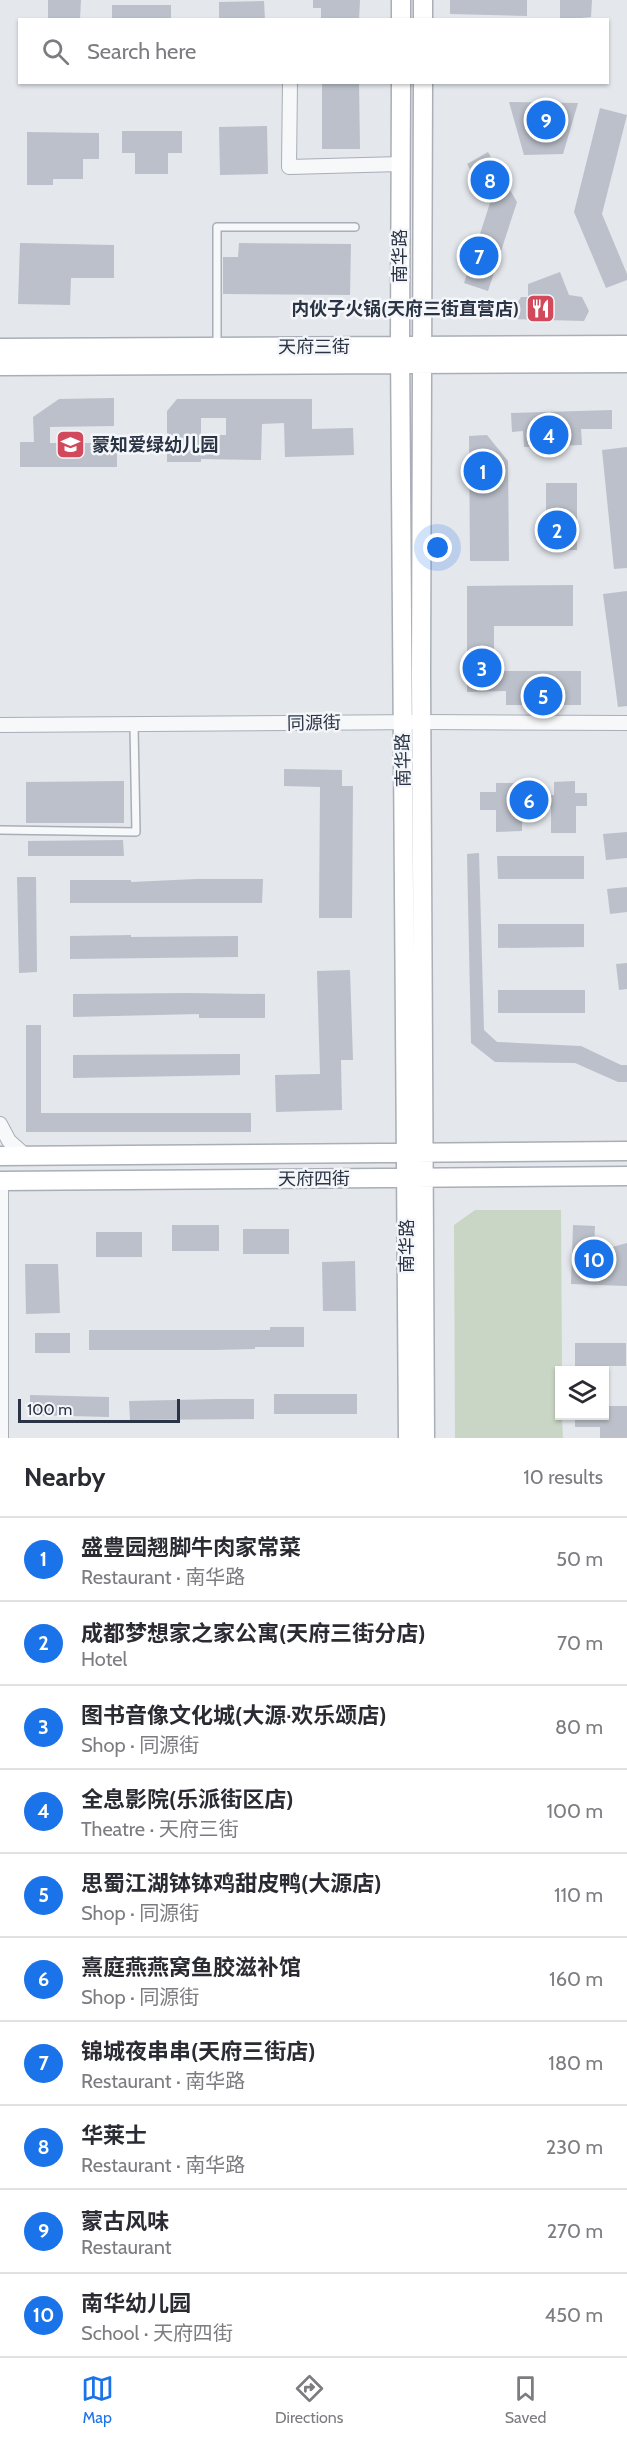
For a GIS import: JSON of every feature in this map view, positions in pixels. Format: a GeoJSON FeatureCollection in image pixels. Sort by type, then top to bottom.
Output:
{"type":"FeatureCollection","features":[{"type":"Feature","properties":{"kind":"main road"},"geometry":{"type":"LineString","coordinates":[[400,0],[400,18]]}},
{"type":"Feature","properties":{"kind":"main road"},"geometry":{"type":"LineString","coordinates":[[423,0],[423,18]]}},
{"type":"Feature","properties":{"kind":"main road","name":"南华路"},"geometry":{"type":"LineString","coordinates":[[400,84],[403,722],[416,1153]]}},
{"type":"Feature","properties":{"kind":"main road","name":"南华路"},"geometry":{"type":"LineString","coordinates":[[408,1438],[416,1178],[422,722],[423,84]]}},
{"type":"Feature","properties":{"kind":"main road","name":"天府三街"},"geometry":{"type":"LineString","coordinates":[[422,355],[627,345]]}},
{"type":"Feature","properties":{"kind":"main road","name":"天府三街"},"geometry":{"type":"LineString","coordinates":[[0,348],[217,347],[400,355]]}},
{"type":"Feature","properties":{"kind":"main road","name":"天府三街"},"geometry":{"type":"LineString","coordinates":[[0,366],[400,355],[627,363]]}},
{"type":"Feature","properties":{"kind":"main road","name":"天府四街"},"geometry":{"type":"LineString","coordinates":[[0,1156],[627,1151]]}},
{"type":"Feature","properties":{"kind":"main road","name":"天府四街"},"geometry":{"type":"LineString","coordinates":[[0,1181],[627,1176]]}},
{"type":"Feature","properties":{"kind":"main road","name":"南华路"},"geometry":{"type":"LineString","coordinates":[[416,1178],[425,1438]]}},
{"type":"Feature","properties":{"kind":"street"},"geometry":{"type":"LineString","coordinates":[[290,84],[289,167],[400,164]]}},
{"type":"Feature","properties":{"kind":"street","name":"同源街"},"geometry":{"type":"LineString","coordinates":[[0,725],[627,723]]}},
{"type":"Feature","properties":{"kind":"street"},"geometry":{"type":"LineString","coordinates":[[0,1124],[9,1141],[26,1156]]}},
{"type":"Feature","properties":{"kind":"street"},"geometry":{"type":"LineString","coordinates":[[0,1181],[1,1438]]}},
{"type":"Feature","properties":{"kind":"lane"},"geometry":{"type":"LineString","coordinates":[[217,347],[217,227],[355,227]]}},
{"type":"Feature","properties":{"kind":"lane"},"geometry":{"type":"LineString","coordinates":[[0,830],[136,832],[134,726]]}},
{"type":"Feature","properties":{"kind":"green space"},"geometry":{"type":"Polygon","coordinates":[[[475,1210],[561,1210],[562,1366],[555,1366],[555,1420],[562,1420],[563,1438],[455,1438],[454,1225],[475,1210]]]}},
{"type":"Feature","properties":{"kind":"building"},"geometry":{"type":"Polygon","coordinates":[[[48,0],[81,0],[80,18],[48,18],[48,0]]]}},
{"type":"Feature","properties":{"kind":"building"},"geometry":{"type":"Polygon","coordinates":[[[313,0],[360,0],[359,18],[321,18],[321,8],[313,8],[313,0]]]}},
{"type":"Feature","properties":{"kind":"building"},"geometry":{"type":"Polygon","coordinates":[[[450,0],[527,0],[527,16],[450,14],[450,0]]]}},
{"type":"Feature","properties":{"kind":"building"},"geometry":{"type":"Polygon","coordinates":[[[560,0],[592,0],[591,17],[560,18],[560,0]]]}},
{"type":"Feature","properties":{"kind":"building"},"geometry":{"type":"Polygon","coordinates":[[[264,1],[265,18],[219,18],[219,2],[264,1]]]}},
{"type":"Feature","properties":{"kind":"building"},"geometry":{"type":"Polygon","coordinates":[[[112,5],[171,5],[171,18],[112,18],[112,5]]]}},
{"type":"Feature","properties":{"kind":"building"},"geometry":{"type":"Polygon","coordinates":[[[322,84],[359,84],[360,149],[322,149],[322,84]]]}},
{"type":"Feature","properties":{"kind":"building"},"geometry":{"type":"Polygon","coordinates":[[[509,102],[578,103],[563,154],[524,155],[509,102]]]}},
{"type":"Feature","properties":{"kind":"building"},"geometry":{"type":"Polygon","coordinates":[[[600,108],[627,115],[602,214],[627,274],[627,280],[606,288],[574,212],[600,108]]]}},
{"type":"Feature","properties":{"kind":"building"},"geometry":{"type":"Polygon","coordinates":[[[267,126],[268,174],[220,175],[219,127],[267,126]]]}},
{"type":"Feature","properties":{"kind":"building"},"geometry":{"type":"Polygon","coordinates":[[[122,131],[182,131],[182,153],[168,153],[168,174],[135,174],[135,153],[122,153],[122,131]]]}},
{"type":"Feature","properties":{"kind":"building"},"geometry":{"type":"Polygon","coordinates":[[[27,132],[99,133],[99,159],[83,159],[83,179],[53,179],[53,185],[27,185],[27,132]]]}},
{"type":"Feature","properties":{"kind":"building"},"geometry":{"type":"Polygon","coordinates":[[[488,152],[517,202],[488,291],[464,283],[490,203],[467,164],[488,152]]]}},
{"type":"Feature","properties":{"kind":"building"},"geometry":{"type":"Polygon","coordinates":[[[20,243],[114,245],[114,278],[71,278],[70,305],[18,304],[20,243]]]}},
{"type":"Feature","properties":{"kind":"building"},"geometry":{"type":"Polygon","coordinates":[[[239,243],[351,244],[350,295],[223,294],[223,257],[238,257],[239,243]]]}},
{"type":"Feature","properties":{"kind":"building"},"geometry":{"type":"Polygon","coordinates":[[[560,272],[569,295],[582,297],[589,311],[584,321],[508,319],[521,297],[528,297],[528,284],[560,272]]]}},
{"type":"Feature","properties":{"kind":"building"},"geometry":{"type":"Polygon","coordinates":[[[114,398],[114,426],[50,427],[50,443],[117,443],[117,467],[20,467],[20,442],[34,442],[33,417],[59,399],[114,398]]]}},
{"type":"Feature","properties":{"kind":"building"},"geometry":{"type":"Polygon","coordinates":[[[177,399],[312,399],[312,429],[353,428],[354,455],[285,457],[284,423],[262,424],[261,460],[201,459],[201,462],[167,462],[167,411],[177,399]],[[201,418],[201,435],[226,435],[226,418],[201,418]]]}},
{"type":"Feature","properties":{"kind":"building"},"geometry":{"type":"Polygon","coordinates":[[[612,410],[612,429],[581,429],[582,445],[524,447],[523,431],[512,432],[511,413],[612,410]]]}},
{"type":"Feature","properties":{"kind":"building"},"geometry":{"type":"Polygon","coordinates":[[[487,435],[508,461],[509,561],[470,561],[469,436],[487,435]]]}},
{"type":"Feature","properties":{"kind":"building"},"geometry":{"type":"Polygon","coordinates":[[[627,447],[627,568],[614,569],[602,450],[627,447]]]}},
{"type":"Feature","properties":{"kind":"building"},"geometry":{"type":"Polygon","coordinates":[[[546,483],[577,483],[577,550],[546,550],[546,483]]]}},
{"type":"Feature","properties":{"kind":"building"},"geometry":{"type":"Polygon","coordinates":[[[573,585],[573,626],[494,626],[494,671],[581,671],[581,705],[506,705],[506,691],[467,692],[467,586],[573,585]]]}},
{"type":"Feature","properties":{"kind":"building"},"geometry":{"type":"Polygon","coordinates":[[[627,591],[627,706],[618,707],[603,594],[627,591]]]}},
{"type":"Feature","properties":{"kind":"building"},"geometry":{"type":"Polygon","coordinates":[[[284,769],[342,770],[342,786],[353,786],[352,918],[319,918],[320,787],[284,786],[284,769]]]}},
{"type":"Feature","properties":{"kind":"building"},"geometry":{"type":"Polygon","coordinates":[[[124,781],[124,823],[26,823],[26,782],[124,781]]]}},
{"type":"Feature","properties":{"kind":"building"},"geometry":{"type":"Polygon","coordinates":[[[575,781],[575,793],[587,793],[587,806],[576,806],[576,833],[551,833],[551,807],[522,807],[522,831],[496,832],[496,810],[480,810],[480,792],[496,792],[496,783],[516,783],[516,795],[554,795],[554,782],[575,781]]]}},
{"type":"Feature","properties":{"kind":"building"},"geometry":{"type":"Polygon","coordinates":[[[627,832],[627,858],[606,860],[603,834],[627,832]]]}},
{"type":"Feature","properties":{"kind":"building"},"geometry":{"type":"Polygon","coordinates":[[[123,840],[124,856],[28,856],[28,841],[123,840]]]}},
{"type":"Feature","properties":{"kind":"building"},"geometry":{"type":"Polygon","coordinates":[[[479,853],[484,1030],[497,1042],[581,1046],[621,1065],[627,1065],[627,1082],[618,1082],[575,1063],[495,1062],[471,1043],[467,854],[479,853]]]}},
{"type":"Feature","properties":{"kind":"building"},"geometry":{"type":"Polygon","coordinates":[[[497,856],[584,856],[584,879],[498,879],[497,856]]]}},
{"type":"Feature","properties":{"kind":"building"},"geometry":{"type":"Polygon","coordinates":[[[17,877],[36,877],[37,972],[19,973],[17,877]]]}},
{"type":"Feature","properties":{"kind":"building"},"geometry":{"type":"Polygon","coordinates":[[[263,879],[262,903],[70,903],[70,880],[131,880],[131,882],[263,879]]]}},
{"type":"Feature","properties":{"kind":"building"},"geometry":{"type":"Polygon","coordinates":[[[627,887],[627,912],[610,914],[607,889],[627,887]]]}},
{"type":"Feature","properties":{"kind":"building"},"geometry":{"type":"Polygon","coordinates":[[[498,924],[584,924],[584,947],[498,948],[498,924]]]}},
{"type":"Feature","properties":{"kind":"building"},"geometry":{"type":"Polygon","coordinates":[[[131,935],[131,937],[238,936],[238,957],[70,959],[70,936],[131,935]]]}},
{"type":"Feature","properties":{"kind":"building"},"geometry":{"type":"Polygon","coordinates":[[[627,963],[627,989],[619,990],[616,964],[627,963]]]}},
{"type":"Feature","properties":{"kind":"building"},"geometry":{"type":"Polygon","coordinates":[[[350,970],[353,1060],[341,1060],[342,1110],[276,1112],[275,1075],[320,1074],[317,971],[350,970]]]}},
{"type":"Feature","properties":{"kind":"building"},"geometry":{"type":"Polygon","coordinates":[[[498,990],[585,990],[585,1013],[498,1013],[498,990]]]}},
{"type":"Feature","properties":{"kind":"building"},"geometry":{"type":"Polygon","coordinates":[[[73,994],[265,994],[265,1018],[199,1018],[199,1014],[73,1017],[73,994]]]}},
{"type":"Feature","properties":{"kind":"building"},"geometry":{"type":"Polygon","coordinates":[[[26,1025],[41,1025],[41,1113],[251,1113],[251,1132],[26,1132],[26,1025]]]}},
{"type":"Feature","properties":{"kind":"building"},"geometry":{"type":"Polygon","coordinates":[[[240,1054],[240,1075],[73,1078],[73,1055],[240,1054]]]}},
{"type":"Feature","properties":{"kind":"building"},"geometry":{"type":"Polygon","coordinates":[[[172,1225],[219,1225],[219,1251],[172,1251],[172,1225]]]}},
{"type":"Feature","properties":{"kind":"building"},"geometry":{"type":"Polygon","coordinates":[[[573,1225],[595,1226],[594,1252],[627,1243],[627,1286],[571,1284],[573,1225]]]}},
{"type":"Feature","properties":{"kind":"building"},"geometry":{"type":"Polygon","coordinates":[[[243,1229],[289,1229],[289,1254],[243,1254],[243,1229]]]}},
{"type":"Feature","properties":{"kind":"building"},"geometry":{"type":"Polygon","coordinates":[[[96,1232],[142,1232],[142,1257],[96,1257],[96,1232]]]}},
{"type":"Feature","properties":{"kind":"building"},"geometry":{"type":"Polygon","coordinates":[[[355,1261],[356,1311],[323,1311],[322,1262],[355,1261]]]}},
{"type":"Feature","properties":{"kind":"building"},"geometry":{"type":"Polygon","coordinates":[[[25,1264],[58,1264],[60,1313],[26,1314],[25,1264]]]}},
{"type":"Feature","properties":{"kind":"building"},"geometry":{"type":"Polygon","coordinates":[[[270,1327],[304,1327],[304,1347],[89,1350],[89,1330],[270,1330],[270,1327]]]}},
{"type":"Feature","properties":{"kind":"building"},"geometry":{"type":"Polygon","coordinates":[[[35,1333],[70,1333],[70,1353],[35,1353],[35,1333]]]}},
{"type":"Feature","properties":{"kind":"building"},"geometry":{"type":"Polygon","coordinates":[[[575,1343],[626,1343],[626,1366],[575,1366],[575,1343]]]}},
{"type":"Feature","properties":{"kind":"building"},"geometry":{"type":"Polygon","coordinates":[[[274,1394],[357,1394],[357,1414],[274,1414],[274,1394]]]}},
{"type":"Feature","properties":{"kind":"building"},"geometry":{"type":"Polygon","coordinates":[[[30,1395],[109,1397],[109,1417],[30,1415],[30,1395]]]}},
{"type":"Feature","properties":{"kind":"building"},"geometry":{"type":"Polygon","coordinates":[[[254,1399],[254,1419],[130,1420],[129,1401],[254,1399]]]}},
{"type":"Feature","properties":{"kind":"building"},"geometry":{"type":"Polygon","coordinates":[[[609,1406],[627,1406],[627,1438],[600,1438],[600,1427],[575,1427],[575,1420],[609,1420],[609,1406]]]}},
{"type":"Feature","properties":{"kind":"place","name":"蒙古风味"},"geometry":{"type":"Point","coordinates":[546,120]}},
{"type":"Feature","properties":{"kind":"place","name":"华莱士"},"geometry":{"type":"Point","coordinates":[490,180]}},
{"type":"Feature","properties":{"kind":"place","name":"锦城夜串串(天府三街店)"},"geometry":{"type":"Point","coordinates":[479,256]}},
{"type":"Feature","properties":{"kind":"place","name":"内伙子火锅(天府三街直营店)"},"geometry":{"type":"Point","coordinates":[540,309]}},
{"type":"Feature","properties":{"kind":"place","name":"全息影院(乐派街区店)"},"geometry":{"type":"Point","coordinates":[549,435]}},
{"type":"Feature","properties":{"kind":"place","name":"蒙知爱绿幼儿园"},"geometry":{"type":"Point","coordinates":[71,445]}},
{"type":"Feature","properties":{"kind":"place","name":"盛豊园翘脚牛肉家常菜"},"geometry":{"type":"Point","coordinates":[483,471]}},
{"type":"Feature","properties":{"kind":"place","name":"成都梦想家之家公寓(天府三街分店)"},"geometry":{"type":"Point","coordinates":[557,530]}},
{"type":"Feature","properties":{"kind":"place","name":"图书音像文化城(大源·欢乐颂店)"},"geometry":{"type":"Point","coordinates":[482,668]}},
{"type":"Feature","properties":{"kind":"place","name":"思蜀江湖钵钵鸡甜皮鸭(大源店)"},"geometry":{"type":"Point","coordinates":[543,696]}},
{"type":"Feature","properties":{"kind":"place","name":"熹庭燕燕窝鱼胶滋补馆"},"geometry":{"type":"Point","coordinates":[529,800]}},
{"type":"Feature","properties":{"kind":"place","name":"南华幼儿园"},"geometry":{"type":"Point","coordinates":[594,1259]}}]}
